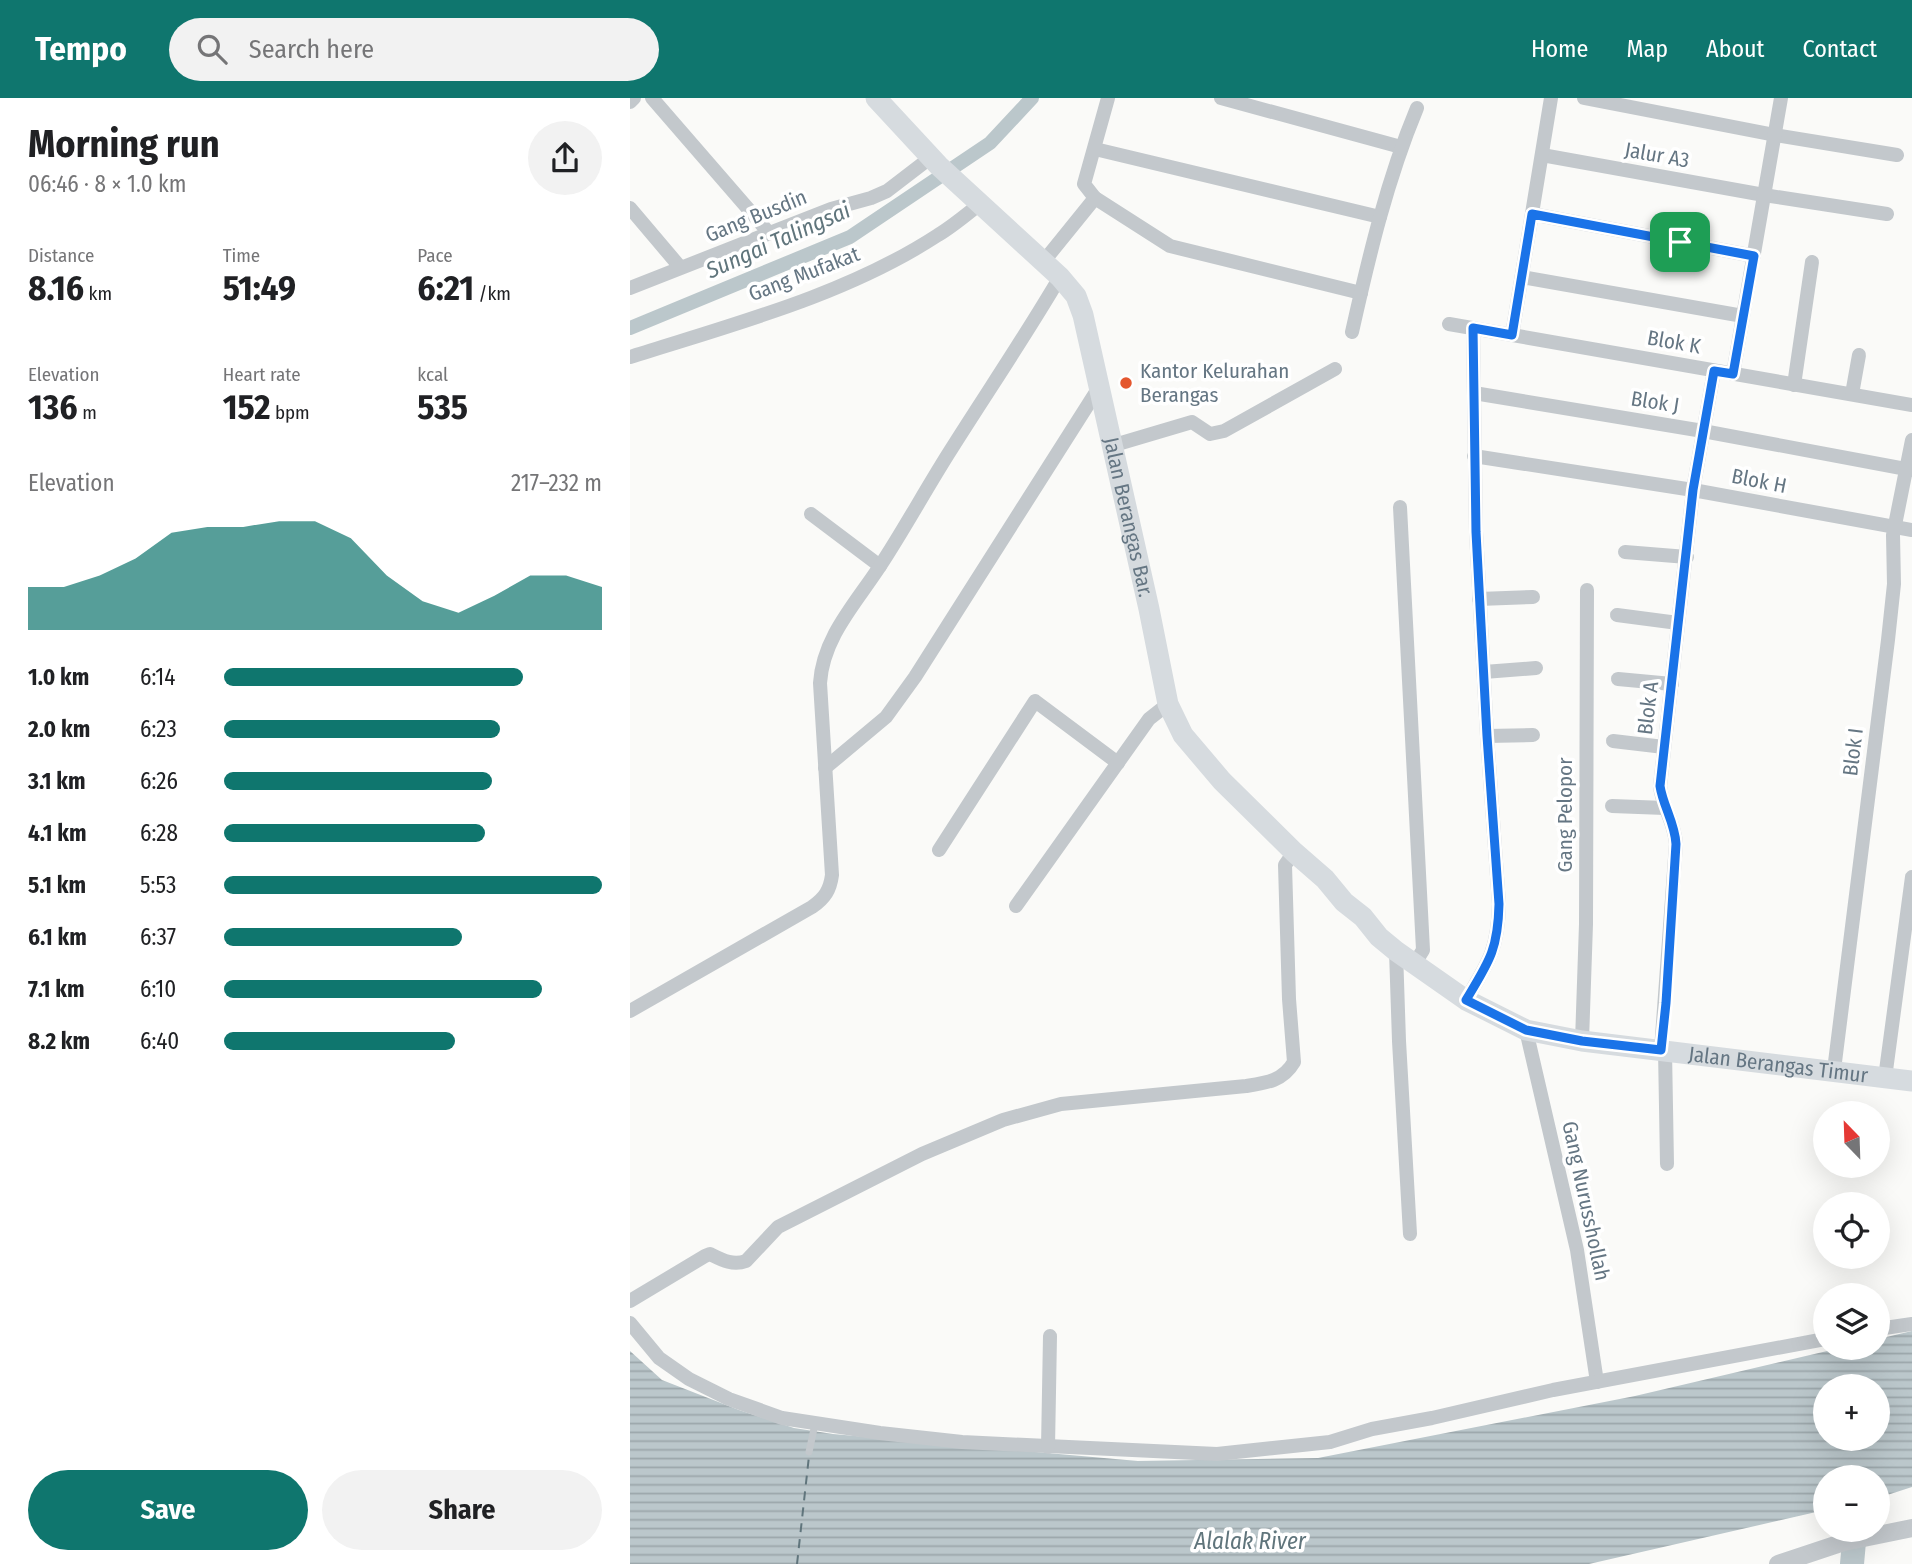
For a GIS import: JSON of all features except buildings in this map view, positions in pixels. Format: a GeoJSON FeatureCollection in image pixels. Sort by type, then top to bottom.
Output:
{"type":"FeatureCollection","features":[{"type":"Feature","properties":{"kind":"main road","name":"Jalan Berangas Bar."},"geometry":{"type":"LineString","coordinates":[[876,98],[934,162],[1044,261],[1076,296],[1083,315],[1144,583],[1168,704],[1178,727],[1222,781],[1294,852],[1325,878],[1343,902],[1363,917],[1379,937]]}},
{"type":"Feature","properties":{"kind":"main road","name":"Jalan Berangas Timur"},"geometry":{"type":"LineString","coordinates":[[1379,937],[1466,1000],[1526,1030],[1582,1041],[1912,1081]]}},
{"type":"Feature","properties":{"kind":"street"},"geometry":{"type":"LineString","coordinates":[[630,102],[634,98]]}},
{"type":"Feature","properties":{"kind":"street"},"geometry":{"type":"LineString","coordinates":[[652,98],[769,233]]}},
{"type":"Feature","properties":{"kind":"street"},"geometry":{"type":"LineString","coordinates":[[1108,98],[1084,184],[1095,198],[1170,246],[1361,293]]}},
{"type":"Feature","properties":{"kind":"street"},"geometry":{"type":"LineString","coordinates":[[1221,98],[1401,147]]}},
{"type":"Feature","properties":{"kind":"street"},"geometry":{"type":"LineString","coordinates":[[1512,335],[1551,98]]}},
{"type":"Feature","properties":{"kind":"street"},"geometry":{"type":"LineString","coordinates":[[1584,98],[1775,135],[1897,155]]}},
{"type":"Feature","properties":{"kind":"street"},"geometry":{"type":"LineString","coordinates":[[1733,374],[1781,98]]}},
{"type":"Feature","properties":{"kind":"street"},"geometry":{"type":"LineString","coordinates":[[1352,332],[1380,217],[1401,147],[1417,108]]}},
{"type":"Feature","properties":{"kind":"street"},"geometry":{"type":"LineString","coordinates":[[1095,149],[1380,217]]}},
{"type":"Feature","properties":{"kind":"street","name":"Jalur A3"},"geometry":{"type":"LineString","coordinates":[[1542,155],[1887,214]]}},
{"type":"Feature","properties":{"kind":"street","name":"Gang Busdin"},"geometry":{"type":"LineString","coordinates":[[630,288],[831,209],[872,198],[934,162]]}},
{"type":"Feature","properties":{"kind":"street","name":"Gang Mufakat"},"geometry":{"type":"LineString","coordinates":[[630,357],[813,296],[857,278],[939,235],[975,198]]}},
{"type":"Feature","properties":{"kind":"street"},"geometry":{"type":"LineString","coordinates":[[1044,261],[1095,198]]}},
{"type":"Feature","properties":{"kind":"street"},"geometry":{"type":"LineString","coordinates":[[630,208],[680,268]]}},
{"type":"Feature","properties":{"kind":"street"},"geometry":{"type":"LineString","coordinates":[[1532,214],[1754,256]]}},
{"type":"Feature","properties":{"kind":"street"},"geometry":{"type":"LineString","coordinates":[[1794,385],[1812,262]]}},
{"type":"Feature","properties":{"kind":"street"},"geometry":{"type":"LineString","coordinates":[[630,1011],[812,907],[826,895],[832,874],[821,665],[827,649],[845,616],[880,566],[1060,277]]}},
{"type":"Feature","properties":{"kind":"street"},"geometry":{"type":"LineString","coordinates":[[1522,277],[1743,316]]}},
{"type":"Feature","properties":{"kind":"street","name":"Blok K"},"geometry":{"type":"LineString","coordinates":[[1449,324],[1794,385],[1912,402]]}},
{"type":"Feature","properties":{"kind":"street"},"geometry":{"type":"LineString","coordinates":[[1466,1000],[1494,951],[1499,928],[1479,599],[1473,328]]}},
{"type":"Feature","properties":{"kind":"street"},"geometry":{"type":"LineString","coordinates":[[1852,394],[1859,355]]}},
{"type":"Feature","properties":{"kind":"street"},"geometry":{"type":"LineString","coordinates":[[1111,446],[1192,422],[1210,434],[1224,432],[1335,369]]}},
{"type":"Feature","properties":{"kind":"street","name":"Blok A"},"geometry":{"type":"LineString","coordinates":[[1667,1164],[1663,1050],[1676,844],[1660,786],[1693,490],[1714,371]]}},
{"type":"Feature","properties":{"kind":"street"},"geometry":{"type":"LineString","coordinates":[[825,768],[886,717],[915,677],[1098,389]]}},
{"type":"Feature","properties":{"kind":"street","name":"Blok J"},"geometry":{"type":"LineString","coordinates":[[1474,393],[1909,469]]}},
{"type":"Feature","properties":{"kind":"street","name":"Blok I"},"geometry":{"type":"LineString","coordinates":[[1834,1070],[1888,640],[1894,584],[1895,527],[1909,469],[1912,440]]}},
{"type":"Feature","properties":{"kind":"street","name":"Blok H"},"geometry":{"type":"LineString","coordinates":[[1474,456],[1693,490],[1912,530]]}},
{"type":"Feature","properties":{"kind":"street"},"geometry":{"type":"LineString","coordinates":[[1400,508],[1423,950],[1415,963]]}},
{"type":"Feature","properties":{"kind":"street"},"geometry":{"type":"LineString","coordinates":[[811,514],[880,566]]}},
{"type":"Feature","properties":{"kind":"street"},"geometry":{"type":"LineString","coordinates":[[1625,552],[1687,557]]}},
{"type":"Feature","properties":{"kind":"street","name":"Gang Pelopor"},"geometry":{"type":"LineString","coordinates":[[1582,1041],[1586,924],[1587,590]]}},
{"type":"Feature","properties":{"kind":"street"},"geometry":{"type":"LineString","coordinates":[[1479,599],[1533,597]]}},
{"type":"Feature","properties":{"kind":"street"},"geometry":{"type":"LineString","coordinates":[[1617,615],[1678,623]]}},
{"type":"Feature","properties":{"kind":"street"},"geometry":{"type":"LineString","coordinates":[[1484,672],[1536,668]]}},
{"type":"Feature","properties":{"kind":"street"},"geometry":{"type":"LineString","coordinates":[[1618,679],[1672,684]]}},
{"type":"Feature","properties":{"kind":"street"},"geometry":{"type":"LineString","coordinates":[[939,850],[1035,701],[1118,763]]}},
{"type":"Feature","properties":{"kind":"street"},"geometry":{"type":"LineString","coordinates":[[1016,906],[1149,719],[1168,704]]}},
{"type":"Feature","properties":{"kind":"street"},"geometry":{"type":"LineString","coordinates":[[1487,736],[1533,735]]}},
{"type":"Feature","properties":{"kind":"street"},"geometry":{"type":"LineString","coordinates":[[1613,740],[1664,747]]}},
{"type":"Feature","properties":{"kind":"street"},"geometry":{"type":"LineString","coordinates":[[1612,806],[1665,808]]}},
{"type":"Feature","properties":{"kind":"street"},"geometry":{"type":"LineString","coordinates":[[630,1301],[705,1255],[710,1254],[739,1264],[746,1261],[778,1227],[922,1154],[1003,1120],[1061,1104],[1246,1086],[1272,1082],[1285,1075],[1294,1062],[1289,999],[1285,865],[1294,852]]}},
{"type":"Feature","properties":{"kind":"street"},"geometry":{"type":"LineString","coordinates":[[1885,1078],[1912,877]]}},
{"type":"Feature","properties":{"kind":"street"},"geometry":{"type":"LineString","coordinates":[[1396,951],[1410,1234]]}},
{"type":"Feature","properties":{"kind":"street","name":"Gang Nurusshollah"},"geometry":{"type":"LineString","coordinates":[[1526,1030],[1577,1250],[1597,1382]]}},
{"type":"Feature","properties":{"kind":"street"},"geometry":{"type":"LineString","coordinates":[[630,1323],[659,1358],[689,1379],[768,1414],[815,1424],[962,1442],[1217,1454],[1330,1442],[1372,1429],[1597,1382],[1813,1341]]}},
{"type":"Feature","properties":{"kind":"street"},"geometry":{"type":"LineString","coordinates":[[1890,1327],[1912,1324]]}},
{"type":"Feature","properties":{"kind":"street"},"geometry":{"type":"LineString","coordinates":[[1048,1447],[1050,1336]]}},
{"type":"Feature","properties":{"kind":"street"},"geometry":{"type":"LineString","coordinates":[[1778,1564],[1844,1542],[1912,1528]]}},
{"type":"Feature","properties":{"kind":"lane"},"geometry":{"type":"LineString","coordinates":[[809,1452],[815,1424]]}},
{"type":"Feature","properties":{"kind":"water","name":"Alalak River"},"geometry":{"type":"Polygon","coordinates":[[[1912,1331],[1912,1487],[1890,1494],[1890,1465],[1813,1465],[1813,1513],[1589,1564],[630,1564],[630,1351],[662,1380],[794,1428],[833,1434],[1138,1461],[1318,1458],[1635,1396],[1813,1354],[1813,1360],[1890,1360],[1890,1336],[1912,1331]]]}},
{"type":"Feature","properties":{"kind":"waterway","name":"Sungai Talingsai"},"geometry":{"type":"LineString","coordinates":[[630,328],[850,237],[990,143],[1032,98]]}},
{"type":"Feature","properties":{"kind":"waterway"},"geometry":{"type":"LineString","coordinates":[[1852,1564],[1854,1542]]}},
{"type":"Feature","properties":{"kind":"ferry route"},"geometry":{"type":"LineString","coordinates":[[797,1564],[809,1456]]}},
{"type":"Feature","properties":{"kind":"place","name":"Kantor Kelurahan Berangas"},"geometry":{"type":"Point","coordinates":[1126,383]}},
{"type":"Feature","properties":{"kind":"route"},"geometry":{"type":"LineString","coordinates":[[1532,214],[1680,242],[1754,256],[1733,374],[1714,371],[1693,490],[1660,786],[1676,844],[1661,1050],[1582,1041],[1526,1030],[1466,1000],[1494,951],[1499,928],[1476,532],[1473,328],[1512,335],[1532,214]]}}]}
